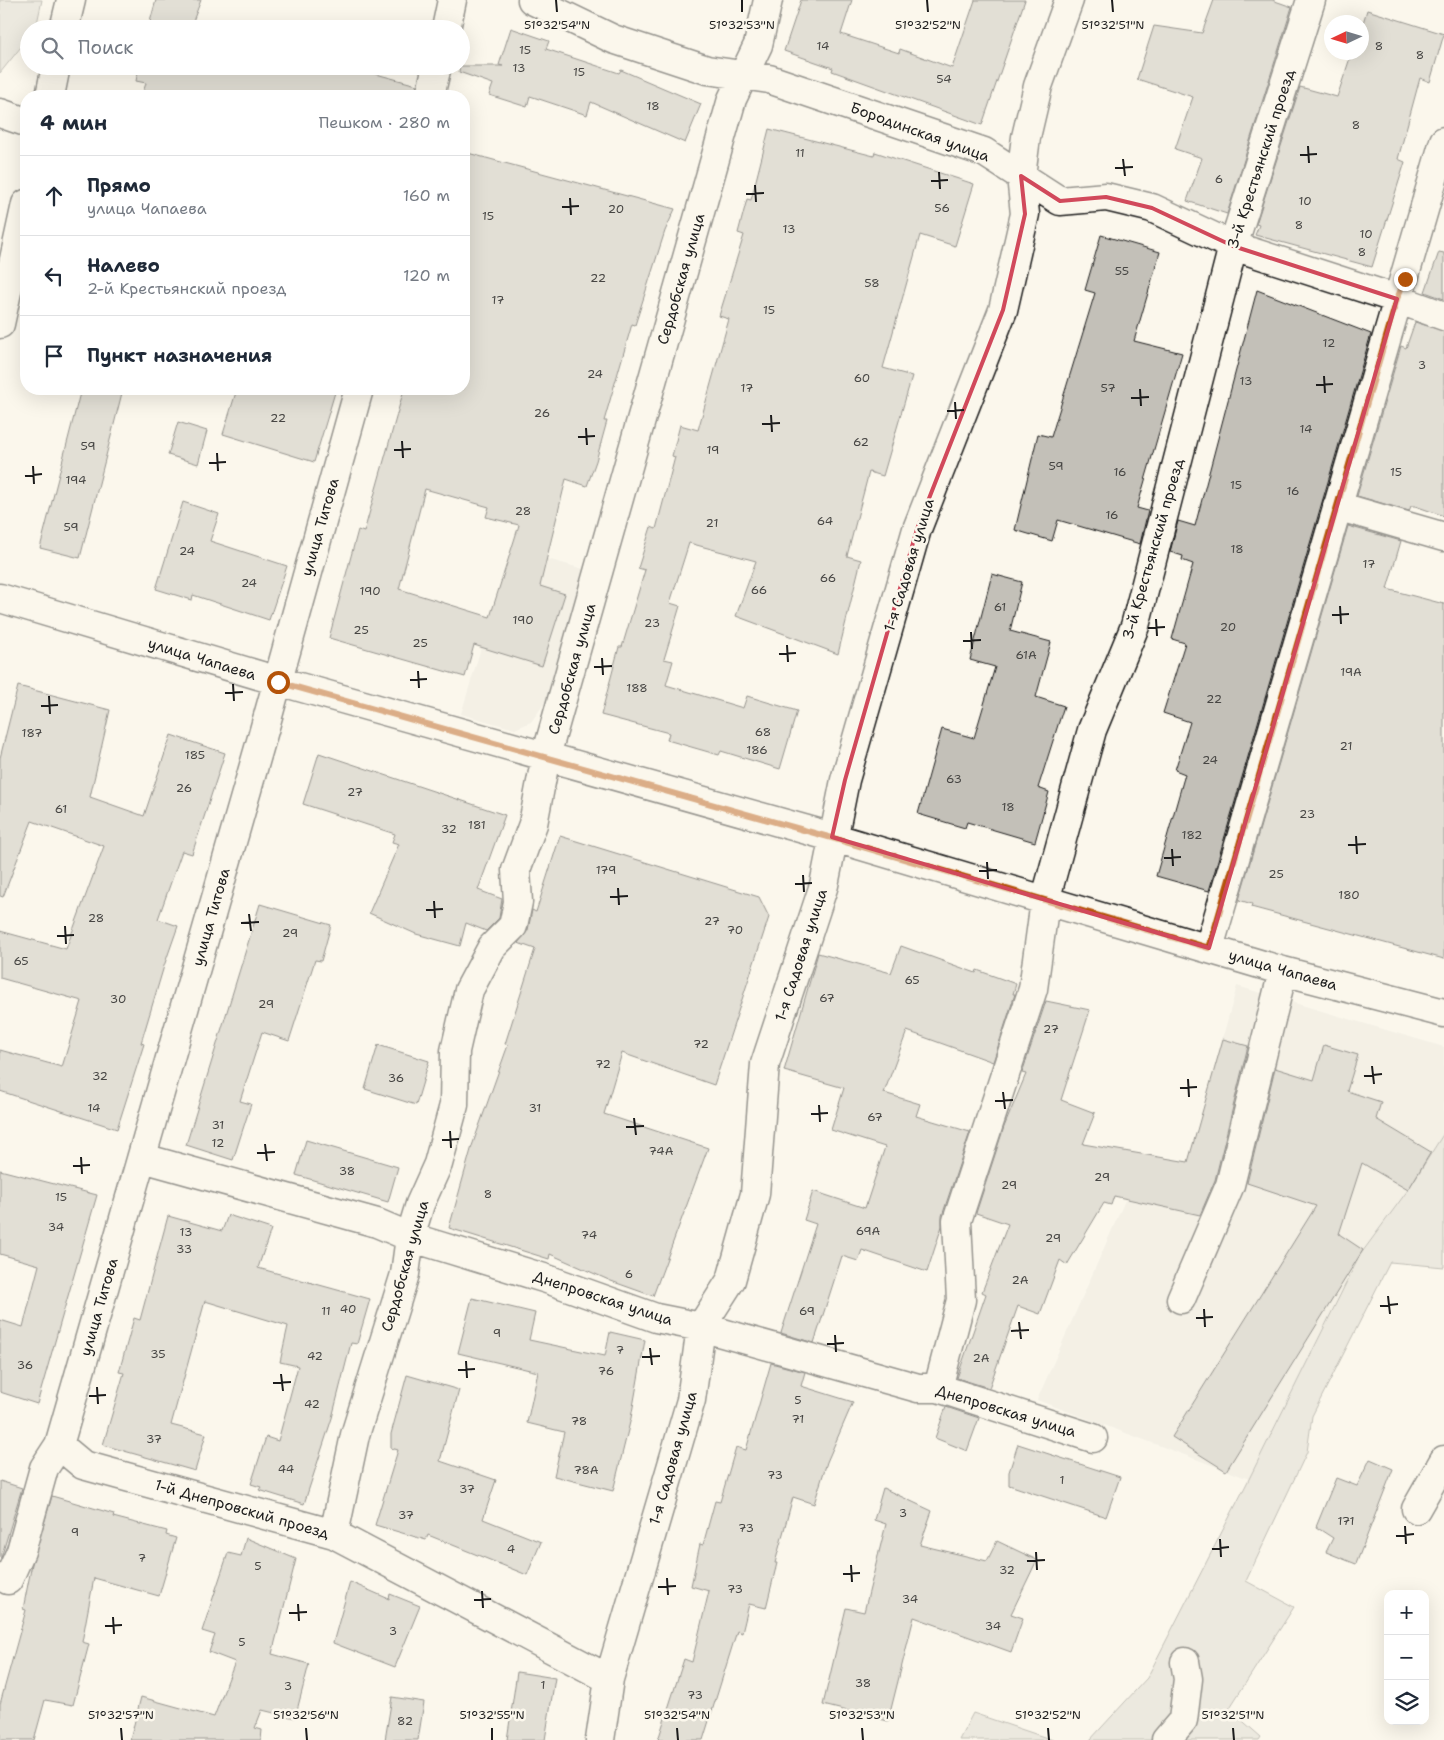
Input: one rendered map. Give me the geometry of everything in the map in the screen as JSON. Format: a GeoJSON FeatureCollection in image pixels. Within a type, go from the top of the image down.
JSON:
{"type":"FeatureCollection","features":[{"type":"Feature","properties":{"kind":"street"},"geometry":{"type":"LineString","coordinates":[[66,20],[71,0]]}},
{"type":"Feature","properties":{"kind":"street"},"geometry":{"type":"LineString","coordinates":[[448,20],[452,0]]}},
{"type":"Feature","properties":{"kind":"street","name":"Бородинская улица"},"geometry":{"type":"LineString","coordinates":[[532,0],[613,39],[707,70],[769,79],[984,152],[1060,201],[1106,198],[1152,208],[1233,246],[1444,316]]}},
{"type":"Feature","properties":{"kind":"street","name":"Сердобская улица"},"geometry":{"type":"LineString","coordinates":[[334,1534],[355,1435],[405,1274],[410,1237],[420,1204],[438,1164],[454,1105],[455,1051],[469,990],[492,947],[513,926],[518,902],[516,870],[533,824],[546,756],[562,706],[732,99],[758,45],[768,0]]}},
{"type":"Feature","properties":{"kind":"street","name":"1-я Садовая улица"},"geometry":{"type":"LineString","coordinates":[[600,1740],[609,1679],[691,1400],[701,1327],[731,1280],[755,1194],[765,1064],[824,886],[844,780],[917,529],[1002,310],[1024,214],[1021,176],[1026,137],[1038,86],[1069,0]]}},
{"type":"Feature","properties":{"kind":"street","name":"3-й Крестьянский проезд"},"geometry":{"type":"LineString","coordinates":[[938,1388],[961,1300],[958,1221],[1033,989],[1044,901],[1092,730],[1135,626],[1233,246],[1311,0]]}},
{"type":"Feature","properties":{"kind":"street"},"geometry":{"type":"LineString","coordinates":[[51,90],[54,75]]}},
{"type":"Feature","properties":{"kind":"street"},"geometry":{"type":"LineString","coordinates":[[431,90],[435,75]]}},
{"type":"Feature","properties":{"kind":"street"},"geometry":{"type":"LineString","coordinates":[[0,113],[20,120]]}},
{"type":"Feature","properties":{"kind":"street"},"geometry":{"type":"LineString","coordinates":[[1209,948],[1444,141]]}},
{"type":"Feature","properties":{"kind":"street"},"geometry":{"type":"LineString","coordinates":[[0,324],[20,232]]}},
{"type":"Feature","properties":{"kind":"street","name":"улица Титова"},"geometry":{"type":"LineString","coordinates":[[8,1580],[21,1551],[44,1468],[60,1445],[278,682],[357,395]]}},
{"type":"Feature","properties":{"kind":"street"},"geometry":{"type":"LineString","coordinates":[[1337,506],[1444,537]]}},
{"type":"Feature","properties":{"kind":"street","name":"улица Чапаева"},"geometry":{"type":"LineString","coordinates":[[0,598],[278,682],[832,838],[1283,971],[1443,1010]]}},
{"type":"Feature","properties":{"kind":"street"},"geometry":{"type":"LineString","coordinates":[[1180,1299],[1230,1185],[1283,971]]}},
{"type":"Feature","properties":{"kind":"street","name":"Днепровская улица"},"geometry":{"type":"LineString","coordinates":[[143,1158],[377,1223],[410,1237],[547,1279],[656,1318],[701,1327],[918,1388],[938,1388],[1093,1438]]}},
{"type":"Feature","properties":{"kind":"street","name":"1-й Днепровский проезд"},"geometry":{"type":"LineString","coordinates":[[60,1445],[83,1465],[334,1534],[609,1679]]}},
{"type":"Feature","properties":{"kind":"street"},"geometry":{"type":"LineString","coordinates":[[1416,1509],[1444,1460]]}},
{"type":"Feature","properties":{"kind":"street"},"geometry":{"type":"LineString","coordinates":[[1166,1740],[1183,1720],[1188,1678],[1184,1662]]}},
{"type":"Feature","properties":{"kind":"highlighted area"},"geometry":{"type":"Polygon","coordinates":[[[1021,176],[1060,201],[1106,197],[1152,208],[1233,246],[1397,299],[1209,948],[832,837],[845,780],[917,529],[1003,310],[1025,214],[1021,176]]]}},
{"type":"Feature","properties":{"kind":"shaded area"},"geometry":{"type":"Polygon","coordinates":[[[0,0],[42,0],[38,20],[20,20],[20,48],[0,73],[0,0]]]}},
{"type":"Feature","properties":{"kind":"shaded area"},"geometry":{"type":"Polygon","coordinates":[[[511,549],[587,570],[546,701],[531,722],[515,729],[461,714],[511,549]]]}},
{"type":"Feature","properties":{"kind":"shaded area"},"geometry":{"type":"Polygon","coordinates":[[[1237,986],[1444,1047],[1444,1133],[1408,1190],[1360,1254],[1249,1479],[1037,1400],[1145,1155],[1188,1162],[1237,986]]]}},
{"type":"Feature","properties":{"kind":"shaded area"},"geometry":{"type":"Polygon","coordinates":[[[1444,1133],[1444,1267],[1390,1262],[1312,1416],[1307,1452],[1246,1581],[1294,1607],[1229,1709],[1261,1737],[1259,1740],[1090,1740],[1147,1678],[1249,1479],[1360,1255],[1408,1190],[1444,1133]]]}},
{"type":"Feature","properties":{"kind":"shaded area"},"geometry":{"type":"Polygon","coordinates":[[[973,1713],[1053,1740],[959,1740],[973,1713]]]}},
{"type":"Feature","properties":{"kind":"building"},"geometry":{"type":"Polygon","coordinates":[[[156,0],[201,0],[193,20],[150,20],[156,0]]]}},
{"type":"Feature","properties":{"kind":"building"},"geometry":{"type":"Polygon","coordinates":[[[801,0],[852,0],[841,34],[899,53],[900,49],[952,68],[975,0],[1025,0],[982,125],[832,71],[833,68],[784,51],[801,0]]]}},
{"type":"Feature","properties":{"kind":"building"},"geometry":{"type":"Polygon","coordinates":[[[1214,0],[1272,0],[1292,7],[1227,214],[1187,201],[1202,158],[1175,149],[1193,97],[1137,79],[1154,26],[1202,33],[1214,0]]]}},
{"type":"Feature","properties":{"kind":"building"},"geometry":{"type":"Polygon","coordinates":[[[1367,10],[1444,34],[1430,82],[1420,78],[1398,159],[1405,162],[1372,267],[1255,235],[1259,225],[1256,224],[1300,87],[1337,97],[1349,60],[1369,60],[1369,15],[1365,15],[1367,10]]]}},
{"type":"Feature","properties":{"kind":"building"},"geometry":{"type":"Polygon","coordinates":[[[511,28],[549,41],[546,49],[619,73],[621,70],[701,104],[685,143],[591,102],[587,115],[530,96],[527,107],[489,95],[493,84],[468,75],[470,75],[470,66],[503,66],[499,65],[511,28]]]}},
{"type":"Feature","properties":{"kind":"building"},"geometry":{"type":"Polygon","coordinates":[[[137,75],[380,75],[417,85],[416,90],[144,90],[146,83],[136,81],[137,75]]]}},
{"type":"Feature","properties":{"kind":"building"},"geometry":{"type":"Polygon","coordinates":[[[769,129],[874,156],[875,152],[974,184],[955,246],[920,235],[883,368],[912,376],[883,476],[869,472],[847,556],[861,560],[838,654],[736,616],[756,561],[689,543],[670,603],[680,606],[664,659],[673,661],[666,685],[743,708],[747,696],[797,711],[780,769],[721,751],[719,755],[667,740],[669,733],[601,715],[619,647],[622,647],[645,570],[638,568],[651,527],[656,529],[675,457],[672,456],[680,425],[698,430],[729,319],[719,316],[744,235],[738,233],[747,199],[751,200],[769,129]]]}},
{"type":"Feature","properties":{"kind":"building"},"geometry":{"type":"Polygon","coordinates":[[[470,154],[675,209],[665,231],[635,325],[632,324],[604,421],[607,421],[596,461],[587,486],[566,479],[540,586],[565,594],[542,666],[474,645],[465,677],[329,638],[358,530],[364,532],[402,395],[470,395],[470,154]],[[425,489],[399,589],[490,617],[519,525],[486,517],[489,507],[425,489]]]}},
{"type":"Feature","properties":{"kind":"building"},"geometry":{"type":"Polygon","coordinates":[[[1101,235],[1160,252],[1134,341],[1182,353],[1137,508],[1148,511],[1140,544],[1058,520],[1052,541],[1015,530],[1038,434],[1051,437],[1095,293],[1085,290],[1101,235]]]}},
{"type":"Feature","properties":{"kind":"building"},"geometry":{"type":"Polygon","coordinates":[[[1439,252],[1444,253],[1444,299],[1425,292],[1439,252]]]}},
{"type":"Feature","properties":{"kind":"building"},"geometry":{"type":"Polygon","coordinates":[[[1257,290],[1371,334],[1209,891],[1156,876],[1185,774],[1175,770],[1190,722],[1163,713],[1185,643],[1172,639],[1193,564],[1182,560],[1183,556],[1170,552],[1178,521],[1195,526],[1257,290]]]}},
{"type":"Feature","properties":{"kind":"building"},"geometry":{"type":"Polygon","coordinates":[[[1415,322],[1444,331],[1444,516],[1415,506],[1411,506],[1409,511],[1357,496],[1401,346],[1406,348],[1415,322]]]}},
{"type":"Feature","properties":{"kind":"building"},"geometry":{"type":"Polygon","coordinates":[[[79,395],[121,395],[80,558],[40,548],[79,395]]]}},
{"type":"Feature","properties":{"kind":"building"},"geometry":{"type":"Polygon","coordinates":[[[235,395],[334,395],[314,462],[223,434],[235,395]]]}},
{"type":"Feature","properties":{"kind":"building"},"geometry":{"type":"Polygon","coordinates":[[[178,422],[207,431],[198,464],[168,455],[178,422]]]}},
{"type":"Feature","properties":{"kind":"building"},"geometry":{"type":"Polygon","coordinates":[[[183,502],[219,514],[210,541],[287,566],[269,620],[193,595],[192,600],[156,589],[183,502]]]}},
{"type":"Feature","properties":{"kind":"building"},"geometry":{"type":"Polygon","coordinates":[[[1348,526],[1401,541],[1387,589],[1444,604],[1444,959],[1251,907],[1252,904],[1239,900],[1348,526]]]}},
{"type":"Feature","properties":{"kind":"building"},"geometry":{"type":"Polygon","coordinates":[[[992,574],[1022,582],[1010,631],[1051,642],[1036,697],[1064,706],[1038,788],[1049,792],[1035,842],[967,822],[965,828],[918,814],[942,729],[974,738],[995,667],[970,660],[992,574]]]}},
{"type":"Feature","properties":{"kind":"building"},"geometry":{"type":"Polygon","coordinates":[[[18,686],[110,710],[90,797],[144,816],[171,735],[225,753],[192,854],[182,851],[158,919],[178,926],[164,966],[141,1043],[144,1044],[117,1129],[0,1091],[0,1050],[62,1067],[82,1001],[0,978],[0,931],[66,949],[104,846],[32,821],[3,897],[0,896],[0,758],[18,686]]]}},
{"type":"Feature","properties":{"kind":"building"},"geometry":{"type":"Polygon","coordinates":[[[319,753],[505,815],[478,890],[502,899],[499,918],[486,931],[466,923],[460,946],[416,934],[369,913],[399,844],[392,842],[395,834],[303,804],[319,753]]]}},
{"type":"Feature","properties":{"kind":"building"},"geometry":{"type":"Polygon","coordinates":[[[560,836],[759,897],[769,917],[714,1085],[622,1053],[604,1114],[708,1148],[653,1296],[611,1281],[550,1254],[549,1259],[449,1228],[472,1146],[508,1045],[505,1044],[535,949],[518,943],[528,930],[532,910],[536,912],[560,836]]]}},
{"type":"Feature","properties":{"kind":"building"},"geometry":{"type":"Polygon","coordinates":[[[260,904],[331,925],[321,961],[315,960],[289,1041],[262,1032],[240,1101],[251,1104],[233,1160],[186,1145],[260,904]]]}},
{"type":"Feature","properties":{"kind":"building"},"geometry":{"type":"Polygon","coordinates":[[[901,946],[976,973],[977,970],[1016,984],[1013,994],[1015,994],[993,1062],[907,1031],[884,1093],[920,1104],[916,1116],[970,1132],[942,1216],[942,1226],[927,1272],[862,1250],[858,1261],[842,1256],[814,1343],[781,1333],[816,1224],[804,1220],[813,1191],[865,1208],[885,1147],[831,1130],[844,1088],[784,1071],[818,953],[891,973],[901,946]]]}},
{"type":"Feature","properties":{"kind":"building"},"geometry":{"type":"Polygon","coordinates":[[[1046,1001],[1090,1010],[1061,1100],[1095,1113],[1083,1144],[1188,1162],[1223,1039],[1248,1046],[1215,1180],[1200,1215],[1114,1196],[1111,1205],[1104,1203],[1067,1265],[1060,1260],[1040,1314],[1018,1306],[989,1388],[957,1378],[986,1294],[982,1292],[1008,1224],[976,1213],[1004,1127],[1026,1074],[1022,1073],[1046,1001]]]}},
{"type":"Feature","properties":{"kind":"building"},"geometry":{"type":"Polygon","coordinates":[[[378,1045],[429,1061],[416,1105],[365,1089],[378,1045]]]}},
{"type":"Feature","properties":{"kind":"building"},"geometry":{"type":"Polygon","coordinates":[[[1324,1045],[1358,1055],[1347,1091],[1381,1102],[1376,1119],[1431,1152],[1408,1190],[1362,1163],[1339,1234],[1363,1250],[1226,1471],[1172,1437],[1316,1206],[1247,1183],[1275,1068],[1314,1080],[1324,1045]]]}},
{"type":"Feature","properties":{"kind":"building"},"geometry":{"type":"Polygon","coordinates":[[[306,1140],[398,1167],[388,1202],[296,1175],[306,1140]]]}},
{"type":"Feature","properties":{"kind":"building"},"geometry":{"type":"Polygon","coordinates":[[[0,1170],[97,1195],[37,1404],[0,1392],[0,1320],[23,1327],[39,1265],[0,1254],[0,1170]]]}},
{"type":"Feature","properties":{"kind":"building"},"geometry":{"type":"Polygon","coordinates":[[[228,1215],[271,1229],[258,1268],[370,1299],[357,1344],[351,1343],[332,1418],[304,1504],[259,1490],[261,1487],[251,1484],[266,1437],[278,1441],[298,1366],[280,1362],[288,1326],[205,1301],[171,1425],[206,1434],[195,1471],[103,1445],[124,1373],[119,1372],[134,1318],[140,1320],[168,1216],[222,1231],[228,1215]]]}},
{"type":"Feature","properties":{"kind":"building"},"geometry":{"type":"Polygon","coordinates":[[[472,1298],[535,1313],[529,1340],[605,1356],[610,1332],[645,1340],[631,1418],[613,1491],[554,1476],[564,1432],[527,1423],[538,1372],[458,1353],[472,1298]]]}},
{"type":"Feature","properties":{"kind":"building"},"geometry":{"type":"Polygon","coordinates":[[[771,1363],[805,1372],[801,1386],[853,1402],[827,1462],[814,1504],[793,1497],[775,1563],[777,1563],[766,1608],[749,1604],[742,1633],[737,1631],[703,1740],[658,1740],[684,1659],[692,1662],[709,1591],[691,1586],[700,1544],[703,1545],[715,1501],[720,1502],[736,1447],[746,1450],[771,1363]]]}},
{"type":"Feature","properties":{"kind":"building"},"geometry":{"type":"Polygon","coordinates":[[[407,1375],[459,1390],[440,1461],[496,1480],[483,1519],[541,1542],[527,1575],[428,1535],[426,1540],[375,1525],[398,1450],[391,1448],[391,1434],[407,1375]]]}},
{"type":"Feature","properties":{"kind":"building"},"geometry":{"type":"Polygon","coordinates":[[[946,1407],[979,1418],[967,1451],[935,1438],[946,1407]]]}},
{"type":"Feature","properties":{"kind":"building"},"geometry":{"type":"Polygon","coordinates":[[[1018,1444],[1120,1477],[1106,1517],[1009,1485],[1009,1472],[1018,1444]]]}},
{"type":"Feature","properties":{"kind":"building"},"geometry":{"type":"Polygon","coordinates":[[[1370,1459],[1393,1469],[1356,1564],[1326,1552],[1333,1538],[1316,1527],[1336,1478],[1357,1486],[1370,1459]]]}},
{"type":"Feature","properties":{"kind":"building"},"geometry":{"type":"Polygon","coordinates":[[[0,1481],[22,1488],[1,1558],[0,1558],[0,1481]]]}},
{"type":"Feature","properties":{"kind":"building"},"geometry":{"type":"Polygon","coordinates":[[[883,1488],[932,1511],[920,1545],[987,1561],[997,1541],[1037,1560],[1011,1614],[1023,1618],[1011,1652],[914,1617],[888,1721],[823,1705],[846,1608],[864,1612],[886,1524],[874,1520],[883,1488]]]}},
{"type":"Feature","properties":{"kind":"building"},"geometry":{"type":"Polygon","coordinates":[[[52,1496],[114,1514],[113,1517],[167,1531],[166,1535],[176,1538],[159,1596],[94,1578],[82,1642],[89,1644],[73,1705],[45,1700],[34,1740],[0,1740],[0,1704],[26,1610],[23,1609],[32,1564],[52,1496]]]}},
{"type":"Feature","properties":{"kind":"building"},"geometry":{"type":"Polygon","coordinates":[[[246,1538],[296,1559],[272,1654],[309,1664],[295,1718],[262,1710],[255,1728],[262,1730],[261,1740],[130,1740],[141,1697],[214,1717],[235,1662],[209,1652],[215,1635],[202,1631],[228,1553],[241,1556],[246,1538]]]}},
{"type":"Feature","properties":{"kind":"building"},"geometry":{"type":"Polygon","coordinates":[[[350,1582],[389,1599],[390,1594],[420,1606],[395,1667],[333,1643],[350,1582]]]}},
{"type":"Feature","properties":{"kind":"building"},"geometry":{"type":"Polygon","coordinates":[[[517,1672],[555,1678],[545,1740],[507,1740],[517,1672]]]}},
{"type":"Feature","properties":{"kind":"building"},"geometry":{"type":"Polygon","coordinates":[[[392,1697],[424,1702],[418,1740],[385,1740],[392,1697]]]}},
{"type":"Feature","properties":{"kind":"route"},"geometry":{"type":"LineString","coordinates":[[278,682],[546,756],[1209,948],[1397,299],[1405,279]]}}]}
